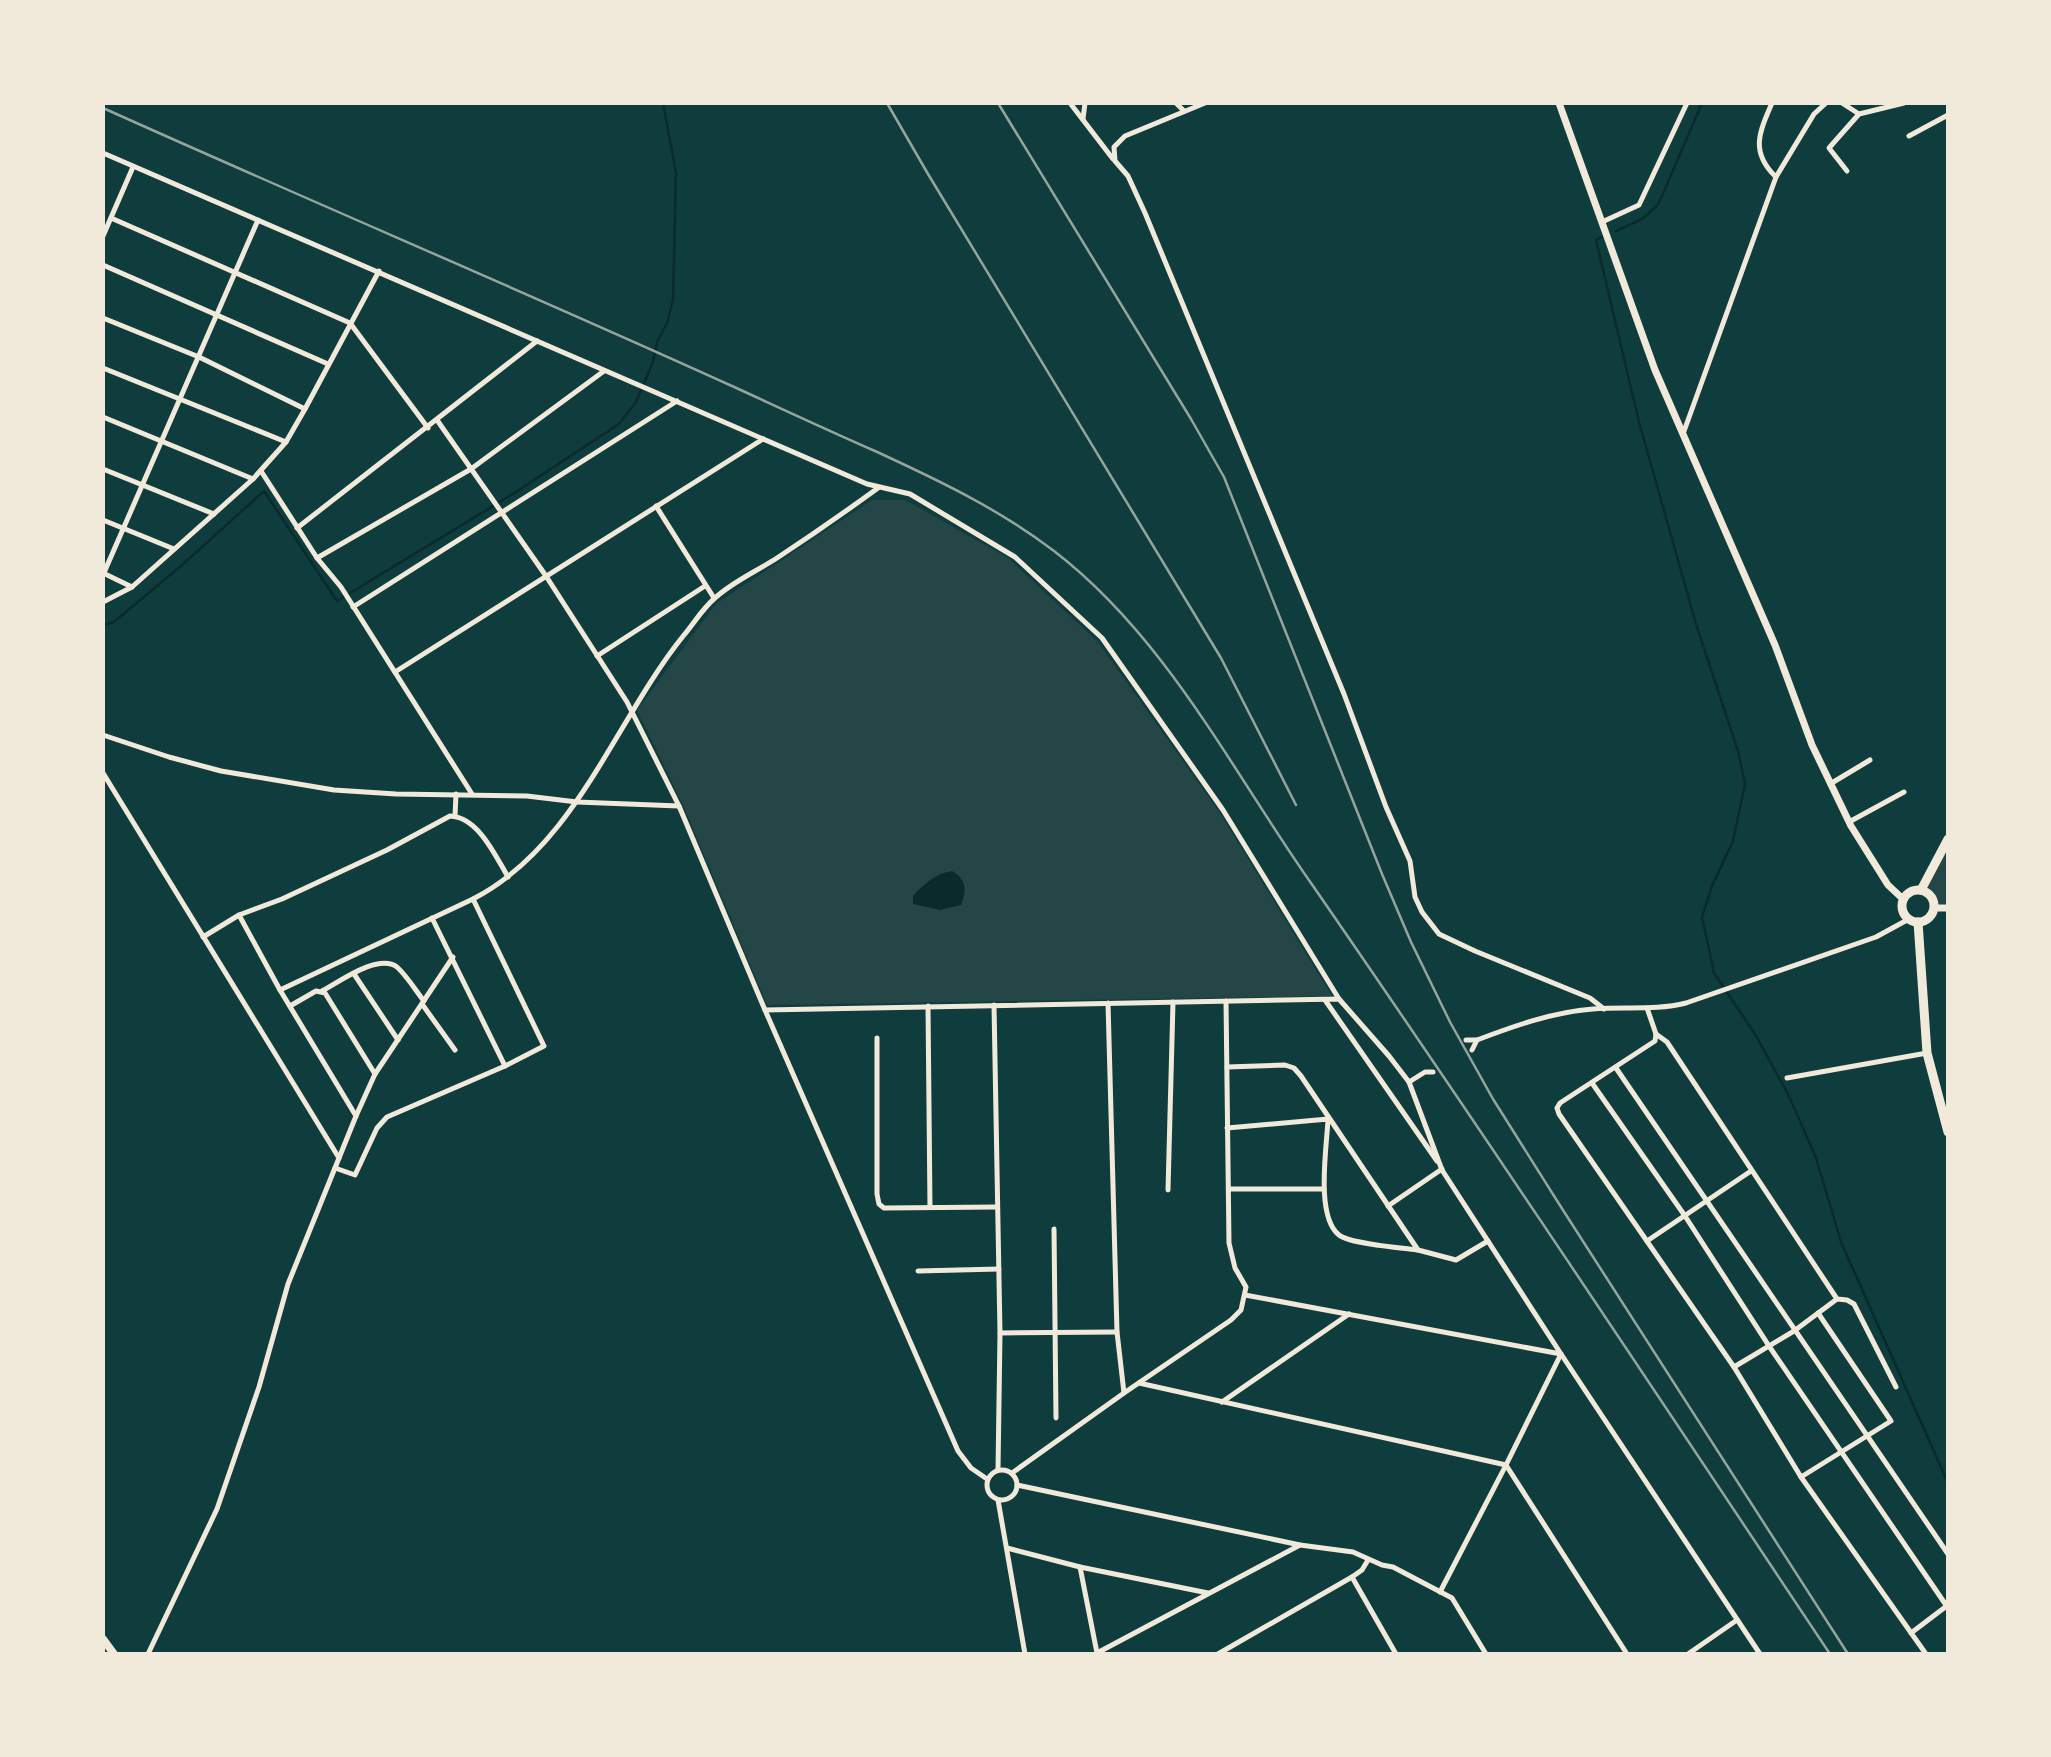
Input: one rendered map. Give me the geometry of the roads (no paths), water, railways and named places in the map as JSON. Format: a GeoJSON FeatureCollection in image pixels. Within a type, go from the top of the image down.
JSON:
{"type":"FeatureCollection","features":[{"type":"Feature","properties":{"kind":"main road"},"geometry":{"type":"LineString","coordinates":[[1921,890],[1948,839]]}},
{"type":"Feature","properties":{"kind":"main road"},"geometry":{"type":"LineString","coordinates":[[1914,921],[1928,918],[1934,908],[1930,895],[1921,890],[1911,891],[1903,899],[1902,908],[1914,921],[1927,1053],[1948,1132]]}},
{"type":"Feature","properties":{"kind":"main road"},"geometry":{"type":"LineString","coordinates":[[103,1639],[114,1654]]}},
{"type":"Feature","properties":{"kind":"street"},"geometry":{"type":"LineString","coordinates":[[1070,103],[1128,176],[1145,213],[1410,861],[1415,897],[1422,912],[1439,934],[1590,998],[1604,1009]]}},
{"type":"Feature","properties":{"kind":"street"},"geometry":{"type":"LineString","coordinates":[[1083,119],[1086,103]]}},
{"type":"Feature","properties":{"kind":"street"},"geometry":{"type":"LineString","coordinates":[[1175,103],[1185,111]]}},
{"type":"Feature","properties":{"kind":"street"},"geometry":{"type":"LineString","coordinates":[[1115,161],[1114,147],[1125,136],[1205,103]]}},
{"type":"Feature","properties":{"kind":"street"},"geometry":{"type":"LineString","coordinates":[[1559,103],[1655,370],[1775,645],[1812,745],[1849,822],[1888,885],[1903,899]]}},
{"type":"Feature","properties":{"kind":"street"},"geometry":{"type":"LineString","coordinates":[[1602,222],[1639,205],[1687,103]]}},
{"type":"Feature","properties":{"kind":"street"},"geometry":{"type":"LineString","coordinates":[[1772,103],[1758,139],[1765,167],[1776,177]]}},
{"type":"Feature","properties":{"kind":"street"},"geometry":{"type":"LineString","coordinates":[[1683,434],[1776,177],[1814,114],[1826,103]]}},
{"type":"Feature","properties":{"kind":"street"},"geometry":{"type":"LineString","coordinates":[[1842,103],[1859,114]]}},
{"type":"Feature","properties":{"kind":"street"},"geometry":{"type":"LineString","coordinates":[[1847,171],[1829,148],[1859,114],[1903,103]]}},
{"type":"Feature","properties":{"kind":"street"},"geometry":{"type":"LineString","coordinates":[[1909,136],[1948,115]]}},
{"type":"Feature","properties":{"kind":"street"},"geometry":{"type":"LineString","coordinates":[[103,153],[379,271],[604,372],[878,488],[910,494],[1015,557],[1102,638],[1223,810],[1339,999],[1390,1056],[1409,1082],[1443,1170]]}},
{"type":"Feature","properties":{"kind":"street"},"geometry":{"type":"LineString","coordinates":[[103,236],[133,167]]}},
{"type":"Feature","properties":{"kind":"street"},"geometry":{"type":"LineString","coordinates":[[111,218],[350,323],[428,428]]}},
{"type":"Feature","properties":{"kind":"street"},"geometry":{"type":"LineString","coordinates":[[132,587],[103,573],[144,485],[258,219]]}},
{"type":"Feature","properties":{"kind":"street"},"geometry":{"type":"LineString","coordinates":[[103,265],[328,364]]}},
{"type":"Feature","properties":{"kind":"street"},"geometry":{"type":"LineString","coordinates":[[103,602],[132,587],[262,474],[306,409],[379,271]]}},
{"type":"Feature","properties":{"kind":"street"},"geometry":{"type":"LineString","coordinates":[[103,318],[199,357],[306,409]]}},
{"type":"Feature","properties":{"kind":"street"},"geometry":{"type":"LineString","coordinates":[[297,528],[537,341]]}},
{"type":"Feature","properties":{"kind":"street"},"geometry":{"type":"LineString","coordinates":[[103,368],[286,442]]}},
{"type":"Feature","properties":{"kind":"street"},"geometry":{"type":"LineString","coordinates":[[317,558],[471,468],[604,372]]}},
{"type":"Feature","properties":{"kind":"street"},"geometry":{"type":"LineString","coordinates":[[352,605],[677,401]]}},
{"type":"Feature","properties":{"kind":"street"},"geometry":{"type":"LineString","coordinates":[[103,417],[254,479]]}},
{"type":"Feature","properties":{"kind":"street"},"geometry":{"type":"LineString","coordinates":[[437,420],[546,576],[632,711],[679,806],[958,1451],[971,1468],[987,1479]]}},
{"type":"Feature","properties":{"kind":"street"},"geometry":{"type":"LineString","coordinates":[[395,672],[763,439]]}},
{"type":"Feature","properties":{"kind":"street"},"geometry":{"type":"LineString","coordinates":[[103,469],[214,514]]}},
{"type":"Feature","properties":{"kind":"street"},"geometry":{"type":"LineString","coordinates":[[262,474],[317,558],[341,587],[471,794]]}},
{"type":"Feature","properties":{"kind":"street"},"geometry":{"type":"LineString","coordinates":[[280,990],[473,899],[508,877],[577,802],[668,655],[714,598],[818,532],[878,488]]}},
{"type":"Feature","properties":{"kind":"street"},"geometry":{"type":"LineString","coordinates":[[656,506],[714,598]]}},
{"type":"Feature","properties":{"kind":"street"},"geometry":{"type":"LineString","coordinates":[[103,520],[174,549]]}},
{"type":"Feature","properties":{"kind":"street"},"geometry":{"type":"LineString","coordinates":[[597,656],[705,586]]}},
{"type":"Feature","properties":{"kind":"street"},"geometry":{"type":"LineString","coordinates":[[103,735],[169,757],[274,782],[334,790],[527,796],[577,802],[679,806]]}},
{"type":"Feature","properties":{"kind":"street"},"geometry":{"type":"LineString","coordinates":[[1830,784],[1870,760]]}},
{"type":"Feature","properties":{"kind":"street"},"geometry":{"type":"LineString","coordinates":[[103,774],[339,1158]]}},
{"type":"Feature","properties":{"kind":"street"},"geometry":{"type":"LineString","coordinates":[[1849,822],[1904,792]]}},
{"type":"Feature","properties":{"kind":"street"},"geometry":{"type":"LineString","coordinates":[[455,816],[456,794]]}},
{"type":"Feature","properties":{"kind":"street"},"geometry":{"type":"LineString","coordinates":[[203,937],[239,915],[282,899],[387,850],[443,818],[460,816],[469,822],[487,841],[508,877]]}},
{"type":"Feature","properties":{"kind":"street"},"geometry":{"type":"LineString","coordinates":[[335,1168],[355,1175],[377,1128],[387,1117],[505,1066],[544,1046],[473,899]]}},
{"type":"Feature","properties":{"kind":"street"},"geometry":{"type":"LineString","coordinates":[[1934,908],[1948,908]]}},
{"type":"Feature","properties":{"kind":"street"},"geometry":{"type":"LineString","coordinates":[[239,915],[280,990],[356,1116]]}},
{"type":"Feature","properties":{"kind":"street"},"geometry":{"type":"LineString","coordinates":[[432,918],[505,1066]]}},
{"type":"Feature","properties":{"kind":"street"},"geometry":{"type":"LineString","coordinates":[[1466,1040],[1477,1040],[1545,1017],[1576,1011],[1673,1006],[1735,987],[1914,921]]}},
{"type":"Feature","properties":{"kind":"street"},"geometry":{"type":"LineString","coordinates":[[148,1654],[217,1509],[259,1387],[288,1284],[356,1116],[375,1074],[453,957]]}},
{"type":"Feature","properties":{"kind":"street"},"geometry":{"type":"LineString","coordinates":[[290,1006],[374,964],[391,965],[396,967],[424,1003],[454,1050]]}},
{"type":"Feature","properties":{"kind":"street"},"geometry":{"type":"LineString","coordinates":[[354,974],[398,1040]]}},
{"type":"Feature","properties":{"kind":"street"},"geometry":{"type":"LineString","coordinates":[[322,991],[375,1074]]}},
{"type":"Feature","properties":{"kind":"street"},"geometry":{"type":"LineString","coordinates":[[765,1010],[1339,999]]}},
{"type":"Feature","properties":{"kind":"street"},"geometry":{"type":"LineString","coordinates":[[1325,1000],[1443,1170],[1561,1354],[1760,1654]]}},
{"type":"Feature","properties":{"kind":"street"},"geometry":{"type":"LineString","coordinates":[[1012,1474],[1231,1320],[1241,1310],[1245,1287],[1235,1268],[1229,1243],[1226,1001]]}},
{"type":"Feature","properties":{"kind":"street"},"geometry":{"type":"LineString","coordinates":[[1168,1190],[1174,1002]]}},
{"type":"Feature","properties":{"kind":"street"},"geometry":{"type":"LineString","coordinates":[[1108,1003],[1117,1332],[1124,1393]]}},
{"type":"Feature","properties":{"kind":"street"},"geometry":{"type":"LineString","coordinates":[[994,1005],[1000,1333],[998,1470]]}},
{"type":"Feature","properties":{"kind":"street"},"geometry":{"type":"LineString","coordinates":[[928,1006],[930,1207]]}},
{"type":"Feature","properties":{"kind":"street"},"geometry":{"type":"LineString","coordinates":[[1647,1008],[1656,1034],[1655,1041],[1560,1103],[1557,1108],[1559,1114],[1734,1367],[1801,1477],[1926,1654]]}},
{"type":"Feature","properties":{"kind":"street"},"geometry":{"type":"LineString","coordinates":[[1656,1034],[1667,1042],[1838,1299]]}},
{"type":"Feature","properties":{"kind":"street"},"geometry":{"type":"LineString","coordinates":[[877,1038],[878,1203],[884,1208],[998,1207]]}},
{"type":"Feature","properties":{"kind":"street"},"geometry":{"type":"LineString","coordinates":[[1472,1050],[1477,1040]]}},
{"type":"Feature","properties":{"kind":"street"},"geometry":{"type":"LineString","coordinates":[[1787,1078],[1927,1053]]}},
{"type":"Feature","properties":{"kind":"street"},"geometry":{"type":"LineString","coordinates":[[1425,1072],[1427,1063]]}},
{"type":"Feature","properties":{"kind":"street"},"geometry":{"type":"LineString","coordinates":[[1227,1067],[1285,1065],[1294,1068],[1418,1250]]}},
{"type":"Feature","properties":{"kind":"street"},"geometry":{"type":"LineString","coordinates":[[1616,1068],[1948,1554]]}},
{"type":"Feature","properties":{"kind":"street"},"geometry":{"type":"LineString","coordinates":[[1409,1082],[1425,1072],[1433,1072]]}},
{"type":"Feature","properties":{"kind":"street"},"geometry":{"type":"LineString","coordinates":[[1592,1083],[1685,1216],[1769,1346],[1947,1607],[1911,1633]]}},
{"type":"Feature","properties":{"kind":"street"},"geometry":{"type":"LineString","coordinates":[[1328,1119],[1324,1189],[1327,1212],[1339,1234],[1350,1239],[1418,1250],[1456,1260],[1488,1241]]}},
{"type":"Feature","properties":{"kind":"street"},"geometry":{"type":"LineString","coordinates":[[1227,1128],[1328,1119]]}},
{"type":"Feature","properties":{"kind":"street"},"geometry":{"type":"LineString","coordinates":[[1388,1206],[1443,1170]]}},
{"type":"Feature","properties":{"kind":"street"},"geometry":{"type":"LineString","coordinates":[[1647,1241],[1751,1171]]}},
{"type":"Feature","properties":{"kind":"street"},"geometry":{"type":"LineString","coordinates":[[1229,1189],[1324,1189]]}},
{"type":"Feature","properties":{"kind":"street"},"geometry":{"type":"LineString","coordinates":[[1054,1229],[1056,1418]]}},
{"type":"Feature","properties":{"kind":"street"},"geometry":{"type":"LineString","coordinates":[[918,1271],[999,1269]]}},
{"type":"Feature","properties":{"kind":"street"},"geometry":{"type":"LineString","coordinates":[[1245,1295],[1561,1354]]}},
{"type":"Feature","properties":{"kind":"street"},"geometry":{"type":"LineString","coordinates":[[1734,1367],[1794,1331],[1838,1299],[1847,1300],[1854,1304],[1896,1387]]}},
{"type":"Feature","properties":{"kind":"street"},"geometry":{"type":"LineString","coordinates":[[1801,1477],[1891,1421],[1818,1313]]}},
{"type":"Feature","properties":{"kind":"street"},"geometry":{"type":"LineString","coordinates":[[1222,1402],[1349,1314]]}},
{"type":"Feature","properties":{"kind":"street"},"geometry":{"type":"LineString","coordinates":[[1000,1333],[1117,1332]]}},
{"type":"Feature","properties":{"kind":"street"},"geometry":{"type":"LineString","coordinates":[[1440,1592],[1561,1354]]}},
{"type":"Feature","properties":{"kind":"street"},"geometry":{"type":"LineString","coordinates":[[1139,1383],[1506,1465],[1627,1654]]}},
{"type":"Feature","properties":{"kind":"street"},"geometry":{"type":"LineString","coordinates":[[999,1500],[1012,1497],[1017,1485],[1012,1474],[998,1470],[987,1479],[988,1492],[999,1500],[1025,1654]]}},
{"type":"Feature","properties":{"kind":"street"},"geometry":{"type":"LineString","coordinates":[[1017,1485],[1300,1545],[1353,1552],[1368,1560],[1393,1567],[1452,1598],[1486,1654]]}},
{"type":"Feature","properties":{"kind":"street"},"geometry":{"type":"LineString","coordinates":[[1080,1567],[1097,1653],[1300,1545]]}},
{"type":"Feature","properties":{"kind":"street"},"geometry":{"type":"LineString","coordinates":[[1007,1548],[1080,1567],[1208,1593]]}},
{"type":"Feature","properties":{"kind":"street"},"geometry":{"type":"LineString","coordinates":[[1221,1653],[1352,1577],[1362,1570],[1368,1560]]}},
{"type":"Feature","properties":{"kind":"street"},"geometry":{"type":"LineString","coordinates":[[1352,1577],[1395,1654]]}},
{"type":"Feature","properties":{"kind":"street"},"geometry":{"type":"LineString","coordinates":[[1688,1654],[1737,1620]]}},
{"type":"Feature","properties":{"kind":"waterway"},"geometry":{"type":"LineString","coordinates":[[103,625],[114,622],[264,491],[337,601],[516,492],[619,424],[636,402],[653,362],[657,342],[667,323],[673,300],[676,173],[663,103]]}},
{"type":"Feature","properties":{"kind":"waterway"},"geometry":{"type":"LineString","coordinates":[[1616,231],[1642,219],[1658,205],[1702,103]]}},
{"type":"Feature","properties":{"kind":"waterway"},"geometry":{"type":"LineString","coordinates":[[1602,237],[1596,240],[1639,422],[1696,624],[1738,751],[1745,784],[1733,841],[1712,886],[1702,917],[1714,973],[1755,1034],[1789,1096],[1816,1158],[1841,1242],[1948,1483]]}},
{"type":"Feature","properties":{"kind":"railway"},"geometry":{"type":"LineString","coordinates":[[887,103],[1221,658],[1296,805]]}},
{"type":"Feature","properties":{"kind":"railway"},"geometry":{"type":"LineString","coordinates":[[998,103],[1224,477],[1382,874],[1450,1022],[1493,1099],[1561,1207],[1848,1654]]}},
{"type":"Feature","properties":{"kind":"railway"},"geometry":{"type":"LineString","coordinates":[[103,108],[654,351],[922,473],[1012,522],[1054,551],[1094,585],[1130,623],[1194,706],[1830,1654]]}}]}
